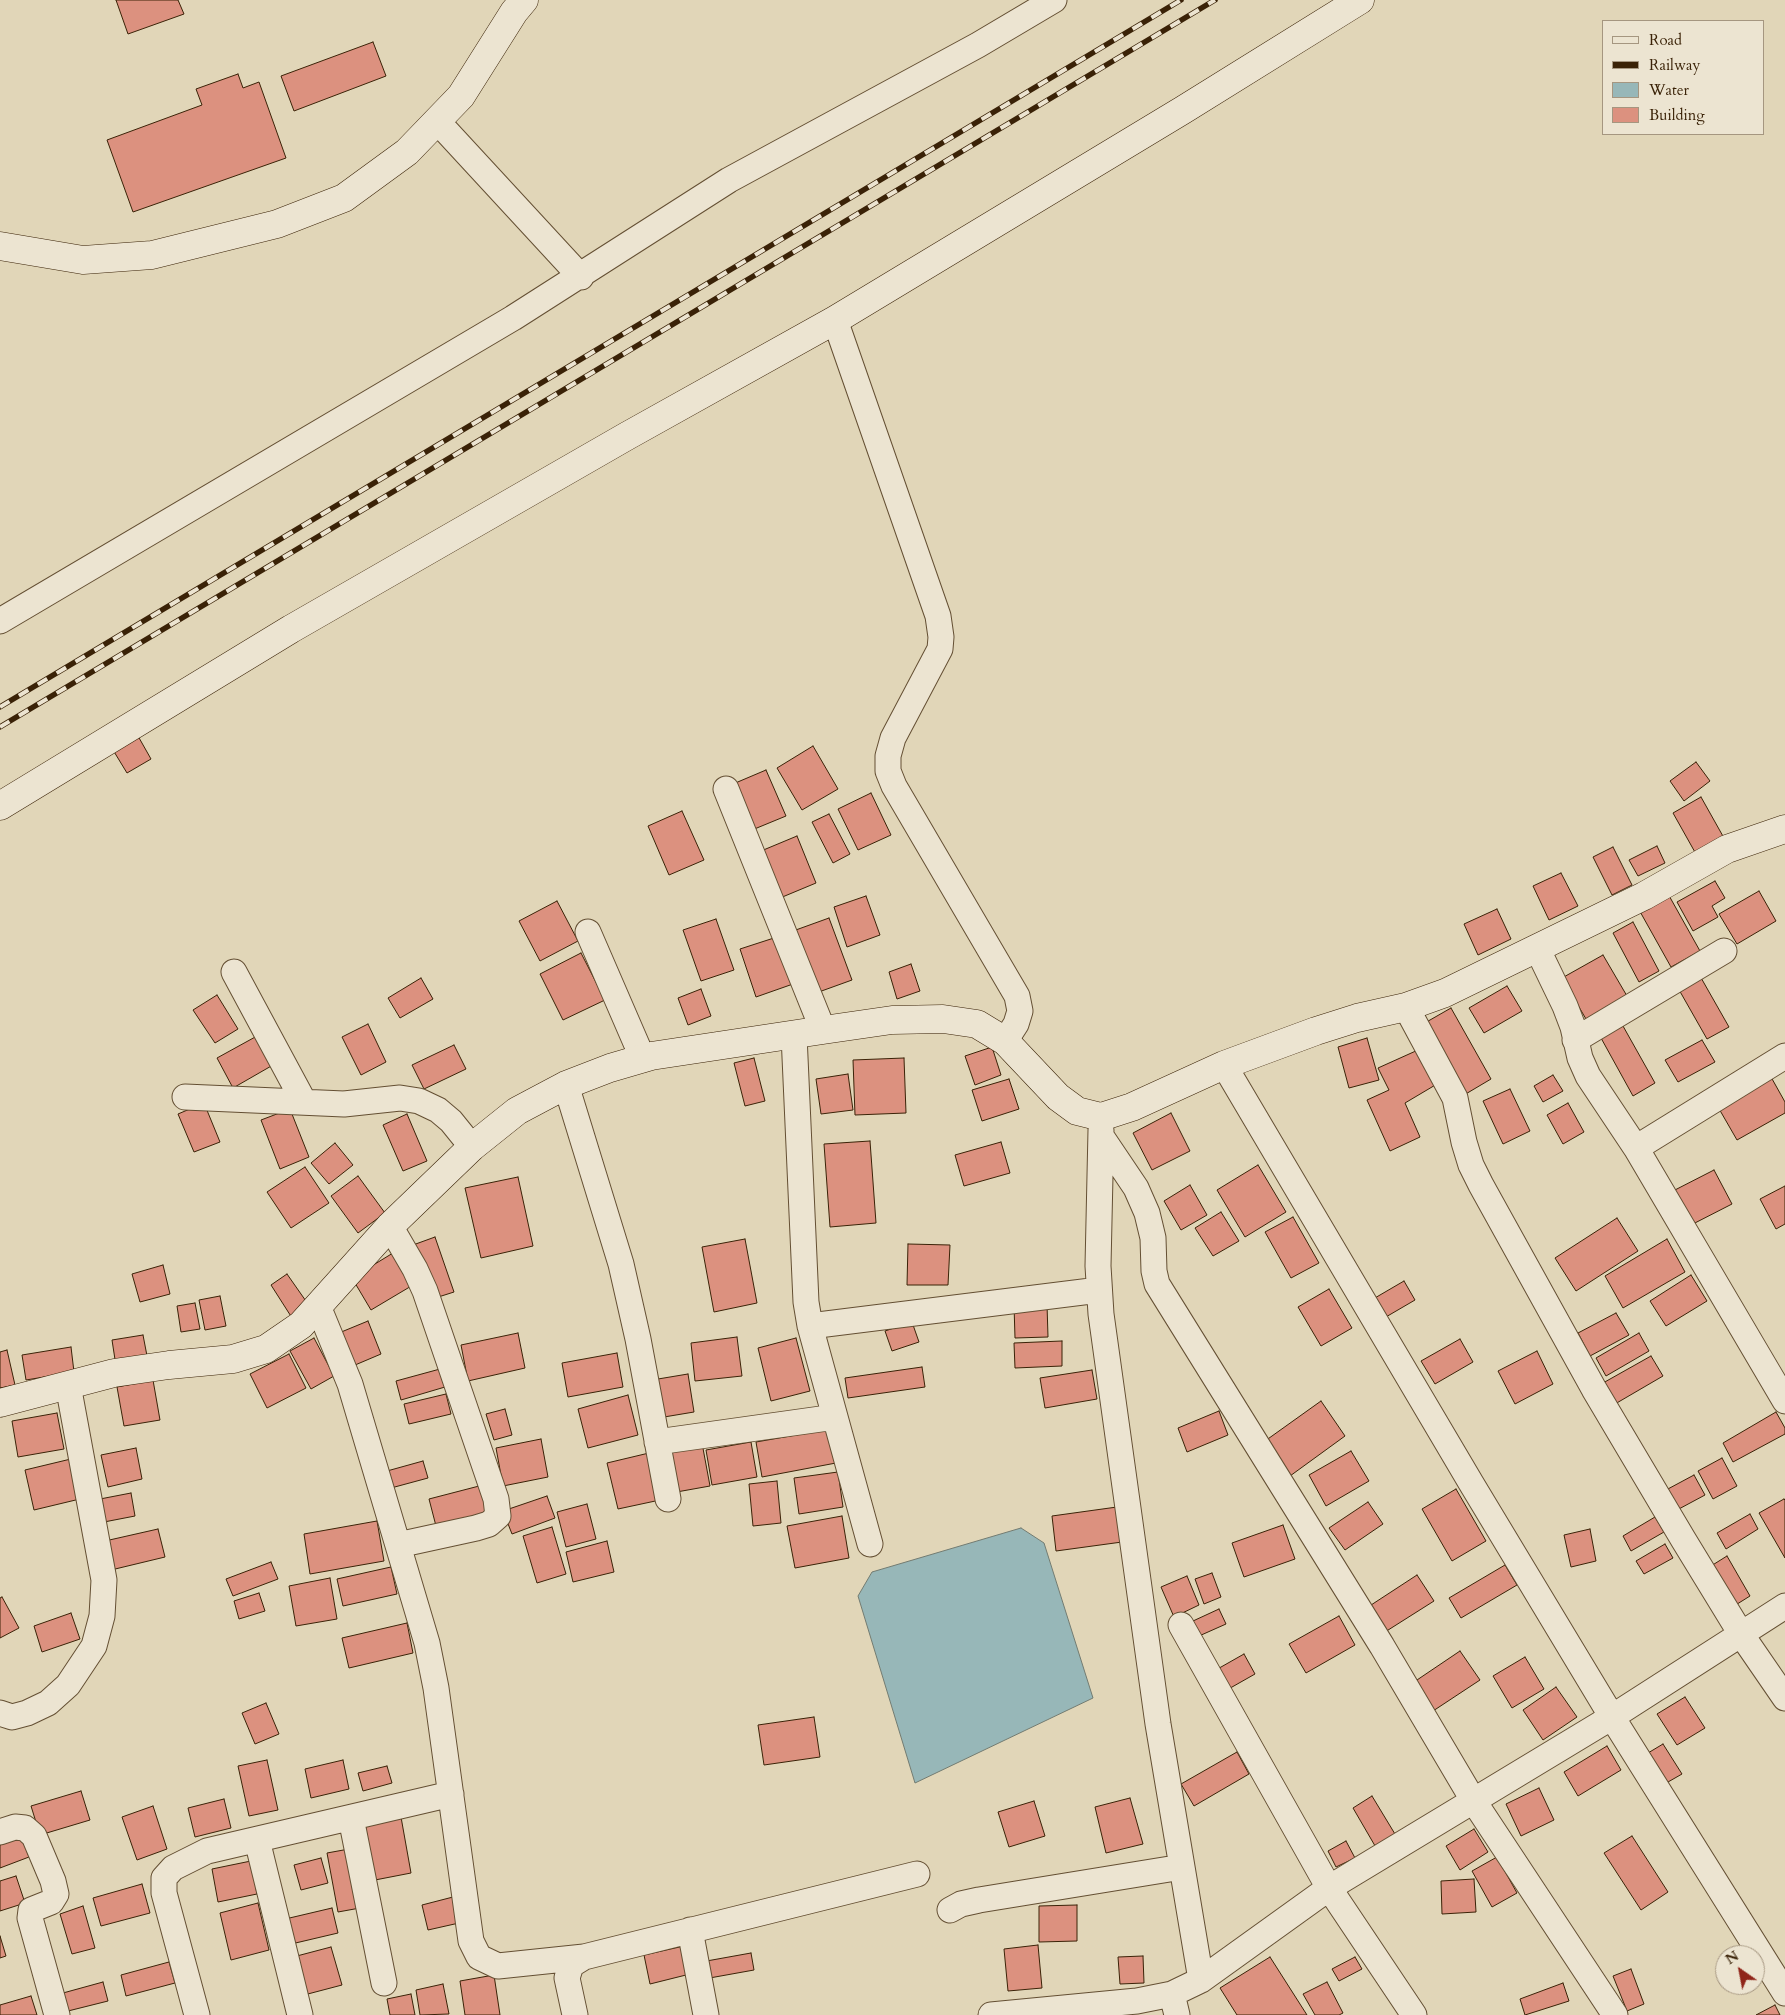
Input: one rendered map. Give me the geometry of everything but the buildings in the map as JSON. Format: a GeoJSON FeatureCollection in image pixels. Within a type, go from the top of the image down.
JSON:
{"type":"FeatureCollection","features":[{"type":"Feature","properties":{"kind":"street"},"geometry":{"type":"LineString","coordinates":[[0,246],[83,260],[152,255],[277,224],[344,198],[408,152],[461,96],[514,12],[524,0]]}},
{"type":"Feature","properties":{"kind":"street"},"geometry":{"type":"LineString","coordinates":[[0,621],[581,277],[729,180],[978,45],[1054,0]]}},
{"type":"Feature","properties":{"kind":"street"},"geometry":{"type":"LineString","coordinates":[[0,806],[291,629],[835,320],[1183,110],[1360,0]]}},
{"type":"Feature","properties":{"kind":"street"},"geometry":{"type":"LineString","coordinates":[[437,121],[581,277]]}},
{"type":"Feature","properties":{"kind":"street"},"geometry":{"type":"LineString","coordinates":[[835,320],[938,616],[941,637],[940,649],[893,738],[888,756],[888,771],[894,786],[1017,996],[1020,1011],[1016,1024],[1005,1041]]}},
{"type":"Feature","properties":{"kind":"street"},"geometry":{"type":"LineString","coordinates":[[726,789],[823,1030]]}},
{"type":"Feature","properties":{"kind":"street"},"geometry":{"type":"LineString","coordinates":[[1101,1127],[1132,1107],[1224,1065],[1332,1026],[1406,1007],[1445,993],[1644,896],[1727,848],[1785,829]]}},
{"type":"Feature","properties":{"kind":"street"},"geometry":{"type":"LineString","coordinates":[[588,932],[643,1059]]}},
{"type":"Feature","properties":{"kind":"street"},"geometry":{"type":"LineString","coordinates":[[1537,948],[1566,1006],[1580,1058],[1588,1076],[1636,1148],[1785,1401]]}},
{"type":"Feature","properties":{"kind":"street"},"geometry":{"type":"LineString","coordinates":[[1575,1040],[1724,951]]}},
{"type":"Feature","properties":{"kind":"street"},"geometry":{"type":"LineString","coordinates":[[234,972],[304,1102]]}},
{"type":"Feature","properties":{"kind":"street"},"geometry":{"type":"LineString","coordinates":[[1406,1007],[1455,1098],[1464,1142],[1471,1165],[1481,1185],[1594,1390],[1741,1634],[1785,1698]]}},
{"type":"Feature","properties":{"kind":"street"},"geometry":{"type":"LineString","coordinates":[[0,1403],[114,1373],[168,1364],[233,1359],[266,1349],[301,1325],[390,1226],[472,1147],[517,1111],[566,1085],[610,1068],[643,1059],[823,1030],[892,1020],[943,1019],[977,1024],[1005,1041],[1058,1097],[1101,1127],[1136,1188],[1147,1213],[1153,1238],[1154,1271],[1157,1284],[1382,1646],[1474,1800],[1615,2015]]}},
{"type":"Feature","properties":{"kind":"street"},"geometry":{"type":"LineString","coordinates":[[794,1035],[804,1276],[810,1326],[870,1544]]}},
{"type":"Feature","properties":{"kind":"street"},"geometry":{"type":"LineString","coordinates":[[1224,1065],[1612,1717],[1785,1993]]}},
{"type":"Feature","properties":{"kind":"street"},"geometry":{"type":"LineString","coordinates":[[1636,1148],[1782,1065]]}},
{"type":"Feature","properties":{"kind":"street"},"geometry":{"type":"LineString","coordinates":[[566,1085],[621,1264],[638,1339],[668,1498]]}},
{"type":"Feature","properties":{"kind":"street"},"geometry":{"type":"LineString","coordinates":[[185,1097],[344,1104],[400,1098],[419,1101],[438,1110],[451,1121],[472,1147]]}},
{"type":"Feature","properties":{"kind":"street"},"geometry":{"type":"LineString","coordinates":[[1101,1127],[1100,1290],[1115,1422],[1151,1676],[1201,1980]]}},
{"type":"Feature","properties":{"kind":"street"},"geometry":{"type":"LineString","coordinates":[[390,1226],[415,1268],[425,1291],[496,1499],[498,1516],[489,1524],[476,1528],[398,1545]]}},
{"type":"Feature","properties":{"kind":"street"},"geometry":{"type":"LineString","coordinates":[[810,1326],[1100,1290]]}},
{"type":"Feature","properties":{"kind":"street"},"geometry":{"type":"LineString","coordinates":[[318,1306],[350,1384],[427,1643],[451,1794],[471,1941],[478,1957],[498,1966],[584,1957],[917,1874]]}},
{"type":"Feature","properties":{"kind":"street"},"geometry":{"type":"LineString","coordinates":[[0,1713],[12,1716],[27,1713],[48,1703],[68,1685],[94,1646],[102,1616],[104,1580],[68,1385]]}},
{"type":"Feature","properties":{"kind":"street"},"geometry":{"type":"LineString","coordinates":[[657,1442],[836,1417]]}},
{"type":"Feature","properties":{"kind":"street"},"geometry":{"type":"LineString","coordinates":[[991,2015],[1062,2012],[1137,2001],[1175,2005],[1201,1980],[1236,1953],[1329,1888],[1612,1717],[1785,1606]]}},
{"type":"Feature","properties":{"kind":"street"},"geometry":{"type":"LineString","coordinates":[[1181,1625],[1329,1888],[1414,2015]]}},
{"type":"Feature","properties":{"kind":"street"},"geometry":{"type":"LineString","coordinates":[[197,2015],[164,1893],[164,1878],[172,1868],[207,1851],[451,1794]]}},
{"type":"Feature","properties":{"kind":"street"},"geometry":{"type":"LineString","coordinates":[[351,1818],[384,1983]]}},
{"type":"Feature","properties":{"kind":"street"},"geometry":{"type":"LineString","coordinates":[[0,1832],[15,1827],[25,1828],[34,1836],[53,1881],[56,1894],[51,1902],[32,1910],[30,1918],[57,2015]]}},
{"type":"Feature","properties":{"kind":"street"},"geometry":{"type":"LineString","coordinates":[[257,1840],[300,2015]]}},
{"type":"Feature","properties":{"kind":"street"},"geometry":{"type":"LineString","coordinates":[[950,1910],[961,1904],[980,1900],[1182,1867]]}},
{"type":"Feature","properties":{"kind":"street"},"geometry":{"type":"LineString","coordinates":[[690,1930],[706,2015]]}},
{"type":"Feature","properties":{"kind":"street"},"geometry":{"type":"LineString","coordinates":[[576,2015],[567,1978],[571,1965],[584,1957]]}},
{"type":"Feature","properties":{"kind":"water"},"geometry":{"type":"Polygon","coordinates":[[[1021,1528],[1044,1543],[1093,1698],[915,1783],[858,1596],[872,1572],[1021,1528]]]}},
{"type":"Feature","properties":{"kind":"railway"},"geometry":{"type":"LineString","coordinates":[[0,707],[1181,0]]}},
{"type":"Feature","properties":{"kind":"railway"},"geometry":{"type":"LineString","coordinates":[[0,727],[1215,0]]}}]}
